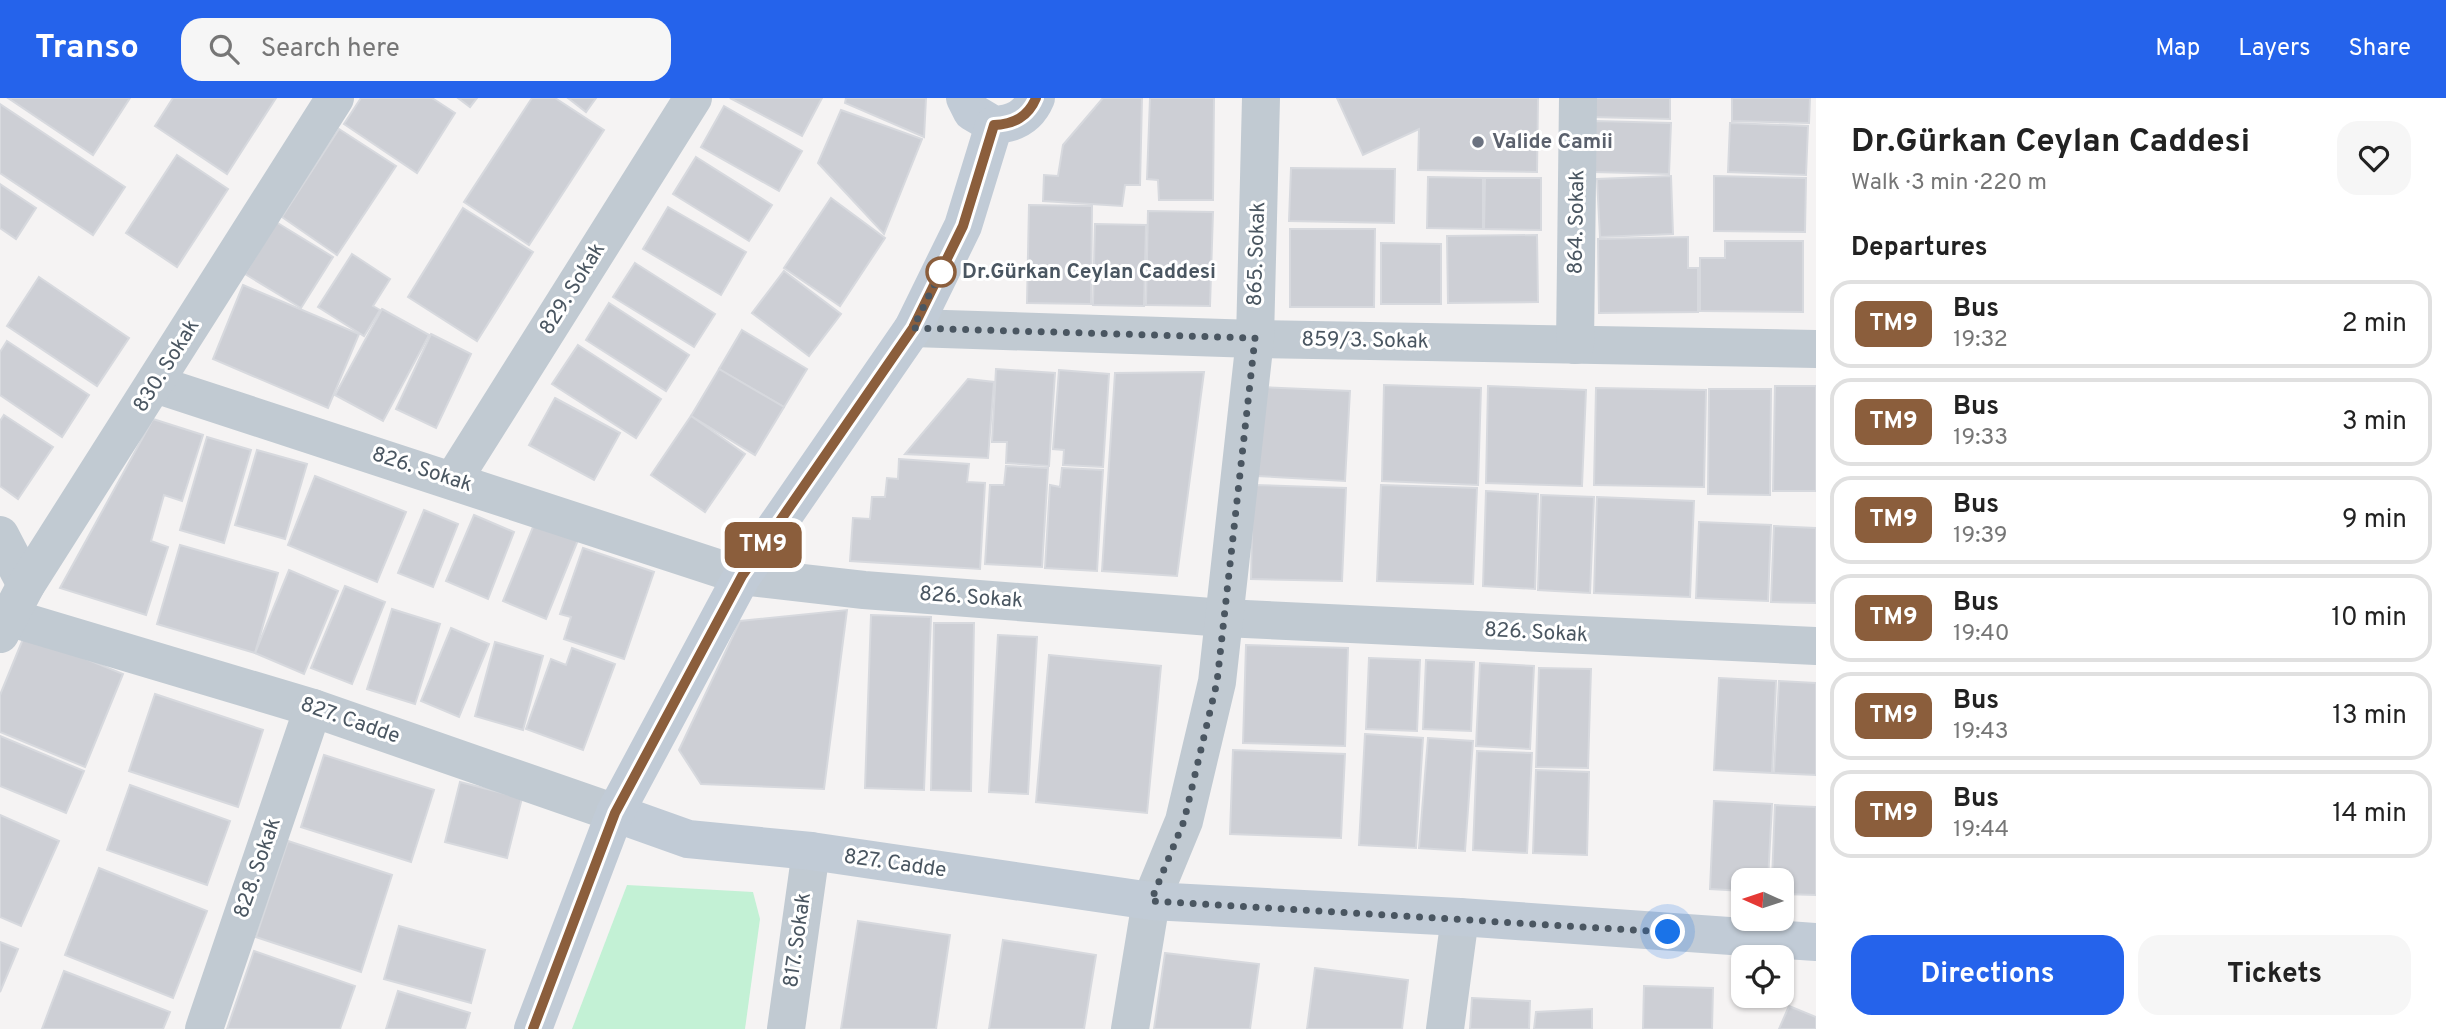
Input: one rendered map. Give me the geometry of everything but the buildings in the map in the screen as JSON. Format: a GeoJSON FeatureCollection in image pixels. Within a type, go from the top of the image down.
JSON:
{"type":"FeatureCollection","features":[{"type":"Feature","properties":{"kind":"street","name":"830. Sokak"},"geometry":{"type":"LineString","coordinates":[[11,612],[335,98]]}},
{"type":"Feature","properties":{"kind":"street","name":"829. Sokak"},"geometry":{"type":"LineString","coordinates":[[453,481],[693,98]]}},
{"type":"Feature","properties":{"kind":"street"},"geometry":{"type":"LineString","coordinates":[[965,98],[972,112],[994,125],[1018,121],[1028,112],[1036,98]]}},
{"type":"Feature","properties":{"kind":"street","name":"865. Sokak"},"geometry":{"type":"LineString","coordinates":[[1130,1029],[1151,901],[1184,821],[1217,682],[1255,338],[1261,98]]}},
{"type":"Feature","properties":{"kind":"street","name":"864. Sokak"},"geometry":{"type":"LineString","coordinates":[[1576,345],[1578,98]]}},
{"type":"Feature","properties":{"kind":"street"},"geometry":{"type":"LineString","coordinates":[[533,1029],[615,813],[742,576],[913,328],[963,226],[994,125]]}},
{"type":"Feature","properties":{"kind":"street","name":"859/3. Sokak"},"geometry":{"type":"LineString","coordinates":[[913,328],[1816,349]]}},
{"type":"Feature","properties":{"kind":"street","name":"826. Sokak"},"geometry":{"type":"LineString","coordinates":[[155,384],[742,576],[878,591],[1224,618],[1816,646]]}},
{"type":"Feature","properties":{"kind":"street"},"geometry":{"type":"LineString","coordinates":[[0,535],[11,612]]}},
{"type":"Feature","properties":{"kind":"street","name":"827. Cadde"},"geometry":{"type":"LineString","coordinates":[[11,612],[313,708],[688,839],[811,851],[1151,901],[1460,917],[1816,943]]}},
{"type":"Feature","properties":{"kind":"street","name":"828. Sokak"},"geometry":{"type":"LineString","coordinates":[[204,1029],[313,708]]}},
{"type":"Feature","properties":{"kind":"street","name":"817. Sokak"},"geometry":{"type":"LineString","coordinates":[[786,1029],[811,851]]}},
{"type":"Feature","properties":{"kind":"street"},"geometry":{"type":"LineString","coordinates":[[1445,1029],[1460,917]]}},
{"type":"Feature","properties":{"kind":"green space"},"geometry":{"type":"Polygon","coordinates":[[[627,885],[753,892],[760,919],[745,1029],[572,1029],[627,885]]]}},
{"type":"Feature","properties":{"kind":"bus line","name":"TM9"},"geometry":{"type":"LineString","coordinates":[[533,1029],[615,813],[742,576],[913,328],[963,226],[994,125],[1007,125],[1018,121],[1028,112],[1036,98]]}},
{"type":"Feature","properties":{"kind":"place","name":"Valide Camii"},"geometry":{"type":"Point","coordinates":[1478,142]}},
{"type":"Feature","properties":{"kind":"place","name":"Dr.Gürkan Ceylan Caddesi"},"geometry":{"type":"Point","coordinates":[941,272]}},
{"type":"Feature","properties":{"kind":"route"},"geometry":{"type":"LineString","coordinates":[[941,272],[943,267],[913,328],[1255,338],[1217,682],[1184,821],[1151,901],[1460,917],[1668,932]]}}]}
